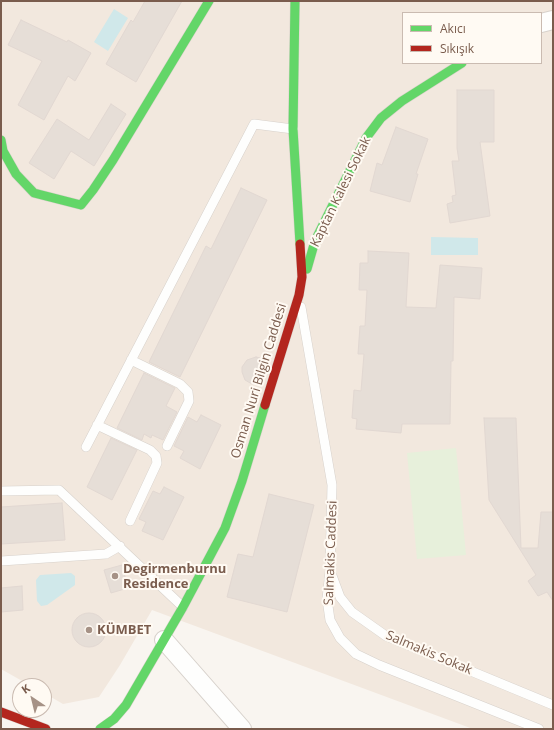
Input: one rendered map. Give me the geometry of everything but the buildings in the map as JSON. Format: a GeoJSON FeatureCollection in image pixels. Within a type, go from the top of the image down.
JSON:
{"type":"FeatureCollection","features":[{"type":"Feature","properties":{"kind":"street"},"geometry":{"type":"LineString","coordinates":[[1,140],[3,151],[16,174],[34,193],[81,205],[113,160],[209,1]]}},
{"type":"Feature","properties":{"kind":"street","name":"Osman Nuri Bilgin Caddesi"},"geometry":{"type":"LineString","coordinates":[[100,729],[114,719],[126,705],[183,607],[225,528],[242,481],[299,295],[302,277],[293,129],[295,1]]}},
{"type":"Feature","properties":{"kind":"street"},"geometry":{"type":"LineString","coordinates":[[542,23],[553,20]]}},
{"type":"Feature","properties":{"kind":"street","name":"Kaptan Kalesi Sokak"},"geometry":{"type":"LineString","coordinates":[[299,295],[315,241],[366,138],[381,118],[402,101],[460,64]]}},
{"type":"Feature","properties":{"kind":"street"},"geometry":{"type":"LineString","coordinates":[[164,640],[242,729]]}},
{"type":"Feature","properties":{"kind":"street"},"geometry":{"type":"LineString","coordinates":[[1,712],[46,729]]}},
{"type":"Feature","properties":{"kind":"lane"},"geometry":{"type":"LineString","coordinates":[[86,447],[254,124],[293,129]]}},
{"type":"Feature","properties":{"kind":"lane","name":"Salmakis Caddesi"},"geometry":{"type":"LineString","coordinates":[[299,295],[332,485],[330,571],[327,599],[330,620],[340,638],[356,654],[379,666],[539,729]]}},
{"type":"Feature","properties":{"kind":"lane"},"geometry":{"type":"LineString","coordinates":[[131,360],[180,384],[188,392],[189,401],[167,446]]}},
{"type":"Feature","properties":{"kind":"lane"},"geometry":{"type":"LineString","coordinates":[[97,425],[150,450],[156,456],[157,463],[130,522]]}},
{"type":"Feature","properties":{"kind":"lane"},"geometry":{"type":"LineString","coordinates":[[1,491],[59,490],[183,607]]}},
{"type":"Feature","properties":{"kind":"lane"},"geometry":{"type":"LineString","coordinates":[[1,561],[106,554],[120,546]]}},
{"type":"Feature","properties":{"kind":"lane","name":"Salmakis Sokak"},"geometry":{"type":"LineString","coordinates":[[330,571],[340,597],[352,612],[386,636],[553,705]]}},
{"type":"Feature","properties":{"kind":"shaded area"},"geometry":{"type":"Polygon","coordinates":[[[1,1],[553,1],[553,729],[473,729],[152,610],[120,665],[99,697],[63,704],[52,698],[52,678],[17,678],[1,669],[1,1]]]}},
{"type":"Feature","properties":{"kind":"green space"},"geometry":{"type":"Polygon","coordinates":[[[456,448],[466,555],[417,559],[407,453],[456,448]]]}},
{"type":"Feature","properties":{"kind":"water"},"geometry":{"type":"Polygon","coordinates":[[[114,9],[128,18],[108,51],[94,42],[114,9]]]}},
{"type":"Feature","properties":{"kind":"water"},"geometry":{"type":"Polygon","coordinates":[[[431,237],[478,238],[478,255],[431,255],[431,237]]]}},
{"type":"Feature","properties":{"kind":"water"},"geometry":{"type":"Polygon","coordinates":[[[71,573],[75,576],[75,585],[47,605],[41,606],[37,601],[36,580],[40,575],[71,573]]]}},
{"type":"Feature","properties":{"kind":"traffic: fast"},"geometry":{"type":"LineString","coordinates":[[1,140],[3,151],[16,174],[34,193],[81,205],[113,160],[209,1]]}},
{"type":"Feature","properties":{"kind":"traffic: fast"},"geometry":{"type":"LineString","coordinates":[[295,1],[293,129],[300,244]]}},
{"type":"Feature","properties":{"kind":"traffic: fast"},"geometry":{"type":"LineString","coordinates":[[307,269],[315,241],[366,138],[381,118],[402,101],[460,64]]}},
{"type":"Feature","properties":{"kind":"traffic: fast"},"geometry":{"type":"LineString","coordinates":[[100,729],[114,719],[126,705],[183,607],[225,528],[242,481],[265,405]]}},
{"type":"Feature","properties":{"kind":"traffic: jam"},"geometry":{"type":"LineString","coordinates":[[265,405],[299,295],[302,277],[300,244]]}},
{"type":"Feature","properties":{"kind":"traffic: jam"},"geometry":{"type":"LineString","coordinates":[[1,712],[46,729]]}},
{"type":"Feature","properties":{"kind":"place","name":"Degirmenburnu Residence"},"geometry":{"type":"Point","coordinates":[115,576]}},
{"type":"Feature","properties":{"kind":"place","name":"KÜMBET"},"geometry":{"type":"Point","coordinates":[89,630]}}]}
